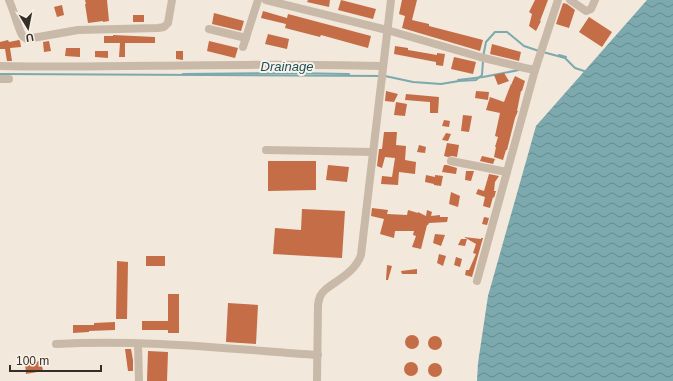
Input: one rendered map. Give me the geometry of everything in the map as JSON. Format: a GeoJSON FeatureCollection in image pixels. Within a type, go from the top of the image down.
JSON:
{"type":"FeatureCollection","features":[{"type":"Feature","properties":{"kind":"street"},"geometry":{"type":"LineString","coordinates":[[9,0],[22,34],[27,39],[78,30],[164,27],[168,23],[172,0]]}},
{"type":"Feature","properties":{"kind":"street"},"geometry":{"type":"LineString","coordinates":[[243,47],[258,0]]}},
{"type":"Feature","properties":{"kind":"street"},"geometry":{"type":"LineString","coordinates":[[266,0],[387,30],[480,57],[535,70]]}},
{"type":"Feature","properties":{"kind":"street"},"geometry":{"type":"LineString","coordinates":[[317,381],[319,299],[326,289],[352,271],[357,265],[361,255],[380,83],[391,0]]}},
{"type":"Feature","properties":{"kind":"street"},"geometry":{"type":"LineString","coordinates":[[477,281],[535,70],[558,0]]}},
{"type":"Feature","properties":{"kind":"street"},"geometry":{"type":"LineString","coordinates":[[570,0],[586,11],[591,9],[595,0]]}},
{"type":"Feature","properties":{"kind":"street"},"geometry":{"type":"LineString","coordinates":[[209,29],[246,38]]}},
{"type":"Feature","properties":{"kind":"street"},"geometry":{"type":"LineString","coordinates":[[0,66],[56,68],[321,65],[383,69]]}},
{"type":"Feature","properties":{"kind":"street"},"geometry":{"type":"LineString","coordinates":[[0,79],[9,79]]}},
{"type":"Feature","properties":{"kind":"street"},"geometry":{"type":"LineString","coordinates":[[266,150],[372,152]]}},
{"type":"Feature","properties":{"kind":"street"},"geometry":{"type":"LineString","coordinates":[[451,161],[507,172]]}},
{"type":"Feature","properties":{"kind":"street"},"geometry":{"type":"LineString","coordinates":[[56,344],[82,342],[157,344],[318,356]]}},
{"type":"Feature","properties":{"kind":"street"},"geometry":{"type":"LineString","coordinates":[[138,344],[139,381]]}},
{"type":"Feature","properties":{"kind":"water"},"geometry":{"type":"Polygon","coordinates":[[[647,0],[673,0],[673,381],[477,381],[478,363],[488,296],[536,126],[647,0]]]}},
{"type":"Feature","properties":{"kind":"building"},"geometry":{"type":"Polygon","coordinates":[[[85,0],[107,0],[109,21],[88,23],[85,0]]]}},
{"type":"Feature","properties":{"kind":"building"},"geometry":{"type":"Polygon","coordinates":[[[308,0],[330,0],[329,7],[307,2],[308,0]]]}},
{"type":"Feature","properties":{"kind":"building"},"geometry":{"type":"Polygon","coordinates":[[[341,0],[376,9],[373,19],[338,10],[341,0]]]}},
{"type":"Feature","properties":{"kind":"building"},"geometry":{"type":"Polygon","coordinates":[[[402,0],[417,0],[412,20],[483,40],[480,51],[402,28],[405,16],[399,14],[402,0]]]}},
{"type":"Feature","properties":{"kind":"building"},"geometry":{"type":"Polygon","coordinates":[[[535,0],[548,0],[536,31],[529,26],[532,14],[529,12],[535,0]]]}},
{"type":"Feature","properties":{"kind":"building"},"geometry":{"type":"Polygon","coordinates":[[[563,3],[575,10],[569,28],[556,24],[563,3]]]}},
{"type":"Feature","properties":{"kind":"building"},"geometry":{"type":"Polygon","coordinates":[[[62,5],[64,15],[57,17],[54,7],[62,5]]]}},
{"type":"Feature","properties":{"kind":"building"},"geometry":{"type":"Polygon","coordinates":[[[263,11],[287,18],[288,14],[371,36],[368,48],[321,35],[320,37],[285,28],[286,24],[261,18],[263,11]]]}},
{"type":"Feature","properties":{"kind":"building"},"geometry":{"type":"Polygon","coordinates":[[[214,13],[244,21],[241,31],[212,24],[214,13]]]}},
{"type":"Feature","properties":{"kind":"building"},"geometry":{"type":"Polygon","coordinates":[[[133,15],[144,15],[144,22],[133,22],[133,15]]]}},
{"type":"Feature","properties":{"kind":"building"},"geometry":{"type":"Polygon","coordinates":[[[589,17],[612,32],[602,47],[579,32],[589,17]]]}},
{"type":"Feature","properties":{"kind":"building"},"geometry":{"type":"Polygon","coordinates":[[[268,34],[289,39],[287,49],[265,44],[268,34]]]}},
{"type":"Feature","properties":{"kind":"building"},"geometry":{"type":"Polygon","coordinates":[[[104,36],[155,37],[155,43],[125,43],[125,57],[119,57],[120,43],[104,43],[104,36]]]}},
{"type":"Feature","properties":{"kind":"building"},"geometry":{"type":"Polygon","coordinates":[[[8,40],[9,42],[20,41],[21,47],[10,48],[12,61],[7,61],[5,49],[0,49],[0,42],[8,40]]]}},
{"type":"Feature","properties":{"kind":"building"},"geometry":{"type":"Polygon","coordinates":[[[49,41],[51,51],[44,52],[43,42],[49,41]]]}},
{"type":"Feature","properties":{"kind":"building"},"geometry":{"type":"Polygon","coordinates":[[[209,41],[238,48],[235,58],[207,51],[209,41]]]}},
{"type":"Feature","properties":{"kind":"building"},"geometry":{"type":"Polygon","coordinates":[[[492,44],[521,52],[519,61],[490,54],[492,44]]]}},
{"type":"Feature","properties":{"kind":"building"},"geometry":{"type":"Polygon","coordinates":[[[395,46],[437,55],[437,53],[445,54],[443,66],[436,65],[436,62],[394,54],[395,46]]]}},
{"type":"Feature","properties":{"kind":"building"},"geometry":{"type":"Polygon","coordinates":[[[66,48],[80,48],[80,57],[65,56],[66,48]]]}},
{"type":"Feature","properties":{"kind":"building"},"geometry":{"type":"Polygon","coordinates":[[[95,51],[108,51],[108,58],[95,57],[95,51]]]}},
{"type":"Feature","properties":{"kind":"building"},"geometry":{"type":"Polygon","coordinates":[[[176,51],[183,51],[183,60],[176,59],[176,51]]]}},
{"type":"Feature","properties":{"kind":"building"},"geometry":{"type":"Polygon","coordinates":[[[454,57],[476,62],[473,74],[451,69],[454,57]]]}},
{"type":"Feature","properties":{"kind":"building"},"geometry":{"type":"Polygon","coordinates":[[[504,73],[509,81],[498,85],[494,75],[504,73]]]}},
{"type":"Feature","properties":{"kind":"building"},"geometry":{"type":"Polygon","coordinates":[[[515,76],[525,81],[521,91],[518,111],[503,160],[494,157],[498,137],[495,136],[500,113],[486,110],[490,97],[504,102],[515,76]]]}},
{"type":"Feature","properties":{"kind":"building"},"geometry":{"type":"Polygon","coordinates":[[[386,91],[398,94],[394,102],[385,101],[386,91]]]}},
{"type":"Feature","properties":{"kind":"building"},"geometry":{"type":"Polygon","coordinates":[[[476,91],[489,92],[488,100],[475,98],[476,91]]]}},
{"type":"Feature","properties":{"kind":"building"},"geometry":{"type":"Polygon","coordinates":[[[406,94],[439,97],[438,113],[430,113],[430,102],[405,100],[406,94]]]}},
{"type":"Feature","properties":{"kind":"building"},"geometry":{"type":"Polygon","coordinates":[[[396,102],[407,104],[405,116],[394,115],[396,102]]]}},
{"type":"Feature","properties":{"kind":"building"},"geometry":{"type":"Polygon","coordinates":[[[463,115],[472,116],[469,132],[461,131],[463,115]]]}},
{"type":"Feature","properties":{"kind":"building"},"geometry":{"type":"Polygon","coordinates":[[[444,120],[450,121],[449,127],[442,126],[444,120]]]}},
{"type":"Feature","properties":{"kind":"building"},"geometry":{"type":"Polygon","coordinates":[[[384,132],[397,132],[396,145],[406,146],[405,160],[416,162],[415,174],[399,172],[398,185],[381,184],[382,176],[392,177],[395,158],[385,157],[382,168],[377,166],[379,149],[382,149],[384,132]]]}},
{"type":"Feature","properties":{"kind":"building"},"geometry":{"type":"Polygon","coordinates":[[[446,133],[451,134],[448,141],[442,140],[446,133]]]}},
{"type":"Feature","properties":{"kind":"building"},"geometry":{"type":"Polygon","coordinates":[[[447,143],[459,145],[457,157],[444,156],[447,143]]]}},
{"type":"Feature","properties":{"kind":"building"},"geometry":{"type":"Polygon","coordinates":[[[419,145],[426,147],[425,153],[417,152],[419,145]]]}},
{"type":"Feature","properties":{"kind":"building"},"geometry":{"type":"Polygon","coordinates":[[[482,156],[495,159],[493,164],[480,161],[482,156]]]}},
{"type":"Feature","properties":{"kind":"building"},"geometry":{"type":"Polygon","coordinates":[[[268,161],[316,161],[316,190],[268,191],[268,161]]]}},
{"type":"Feature","properties":{"kind":"building"},"geometry":{"type":"Polygon","coordinates":[[[328,165],[349,167],[347,182],[326,180],[328,165]]]}},
{"type":"Feature","properties":{"kind":"building"},"geometry":{"type":"Polygon","coordinates":[[[444,165],[457,168],[456,174],[442,172],[444,165]]]}},
{"type":"Feature","properties":{"kind":"building"},"geometry":{"type":"Polygon","coordinates":[[[466,171],[474,171],[471,181],[465,180],[466,171]]]}},
{"type":"Feature","properties":{"kind":"building"},"geometry":{"type":"Polygon","coordinates":[[[489,174],[499,176],[495,182],[494,191],[496,191],[490,208],[483,206],[485,197],[476,194],[478,189],[484,191],[489,174]]]}},
{"type":"Feature","properties":{"kind":"building"},"geometry":{"type":"Polygon","coordinates":[[[426,175],[435,177],[435,175],[443,176],[441,186],[425,182],[426,175]]]}},
{"type":"Feature","properties":{"kind":"building"},"geometry":{"type":"Polygon","coordinates":[[[451,192],[460,196],[458,207],[449,204],[451,192]]]}},
{"type":"Feature","properties":{"kind":"building"},"geometry":{"type":"Polygon","coordinates":[[[372,208],[388,210],[387,214],[407,215],[408,210],[418,212],[426,216],[427,210],[432,212],[431,216],[440,215],[440,217],[448,217],[447,222],[429,223],[427,225],[421,249],[412,247],[416,236],[413,235],[414,231],[395,231],[394,238],[380,234],[384,219],[371,216],[372,208]]]}},
{"type":"Feature","properties":{"kind":"building"},"geometry":{"type":"Polygon","coordinates":[[[302,209],[345,211],[342,258],[273,254],[275,228],[301,230],[302,209]]]}},
{"type":"Feature","properties":{"kind":"building"},"geometry":{"type":"Polygon","coordinates":[[[484,217],[489,218],[487,225],[482,224],[484,217]]]}},
{"type":"Feature","properties":{"kind":"building"},"geometry":{"type":"Polygon","coordinates":[[[435,234],[445,235],[441,246],[433,243],[435,234]]]}},
{"type":"Feature","properties":{"kind":"building"},"geometry":{"type":"Polygon","coordinates":[[[464,237],[483,238],[472,277],[465,275],[466,270],[469,270],[476,254],[473,253],[476,244],[464,237]]]}},
{"type":"Feature","properties":{"kind":"building"},"geometry":{"type":"Polygon","coordinates":[[[461,239],[467,239],[465,246],[458,245],[461,239]]]}},
{"type":"Feature","properties":{"kind":"building"},"geometry":{"type":"Polygon","coordinates":[[[439,254],[446,256],[443,266],[437,263],[439,254]]]}},
{"type":"Feature","properties":{"kind":"building"},"geometry":{"type":"Polygon","coordinates":[[[146,256],[165,256],[165,266],[146,266],[146,256]]]}},
{"type":"Feature","properties":{"kind":"building"},"geometry":{"type":"Polygon","coordinates":[[[456,257],[462,259],[460,267],[454,265],[456,257]]]}},
{"type":"Feature","properties":{"kind":"building"},"geometry":{"type":"Polygon","coordinates":[[[117,261],[128,262],[127,319],[116,319],[117,261]]]}},
{"type":"Feature","properties":{"kind":"building"},"geometry":{"type":"Polygon","coordinates":[[[387,265],[392,266],[388,280],[386,280],[387,265]]]}},
{"type":"Feature","properties":{"kind":"building"},"geometry":{"type":"Polygon","coordinates":[[[417,269],[417,274],[402,274],[401,271],[417,269]]]}},
{"type":"Feature","properties":{"kind":"building"},"geometry":{"type":"Polygon","coordinates":[[[168,294],[179,294],[179,333],[168,333],[168,330],[142,330],[142,321],[168,321],[168,294]]]}},
{"type":"Feature","properties":{"kind":"building"},"geometry":{"type":"Polygon","coordinates":[[[228,303],[258,305],[256,344],[226,342],[228,303]]]}},
{"type":"Feature","properties":{"kind":"building"},"geometry":{"type":"Polygon","coordinates":[[[115,322],[115,330],[73,333],[73,325],[94,325],[94,323],[115,322]]]}},
{"type":"Feature","properties":{"kind":"building"},"geometry":{"type":"Polygon","coordinates":[[[412,335],[417,337],[419,342],[417,347],[412,349],[407,347],[405,342],[407,337],[412,335]]]}},
{"type":"Feature","properties":{"kind":"building"},"geometry":{"type":"Polygon","coordinates":[[[435,336],[440,338],[442,343],[440,348],[435,350],[430,348],[428,343],[430,338],[435,336]]]}},
{"type":"Feature","properties":{"kind":"building"},"geometry":{"type":"Polygon","coordinates":[[[125,349],[131,349],[133,371],[128,371],[125,349]]]}},
{"type":"Feature","properties":{"kind":"building"},"geometry":{"type":"Polygon","coordinates":[[[148,351],[168,352],[167,381],[147,381],[148,351]]]}},
{"type":"Feature","properties":{"kind":"building"},"geometry":{"type":"Polygon","coordinates":[[[41,361],[43,371],[26,374],[25,363],[41,361]]]}},
{"type":"Feature","properties":{"kind":"building"},"geometry":{"type":"Polygon","coordinates":[[[411,362],[416,364],[418,369],[416,374],[411,376],[406,374],[404,369],[406,364],[411,362]]]}},
{"type":"Feature","properties":{"kind":"building"},"geometry":{"type":"Polygon","coordinates":[[[435,363],[440,365],[442,370],[440,375],[435,377],[430,375],[428,370],[430,365],[435,363]]]}},
{"type":"Feature","properties":{"kind":"waterway"},"geometry":{"type":"LineString","coordinates":[[483,57],[486,42],[495,32],[507,32],[524,46],[539,51]]}},
{"type":"Feature","properties":{"kind":"waterway","name":"Drainage"},"geometry":{"type":"LineString","coordinates":[[543,52],[565,58],[575,68],[587,72]]}},
{"type":"Feature","properties":{"kind":"waterway","name":"Drainage"},"geometry":{"type":"LineString","coordinates":[[559,55],[566,57]]}},
{"type":"Feature","properties":{"kind":"waterway","name":"Drainage"},"geometry":{"type":"LineString","coordinates":[[385,76],[413,82],[441,84],[476,80],[482,75],[483,61]]}},
{"type":"Feature","properties":{"kind":"waterway","name":"Drainage"},"geometry":{"type":"LineString","coordinates":[[458,80],[519,70]]}},
{"type":"Feature","properties":{"kind":"waterway","name":"Drainage"},"geometry":{"type":"LineString","coordinates":[[0,74],[381,76]]}},
{"type":"Feature","properties":{"kind":"waterway","name":"Drainage"},"geometry":{"type":"LineString","coordinates":[[183,74],[349,74]]}}]}
